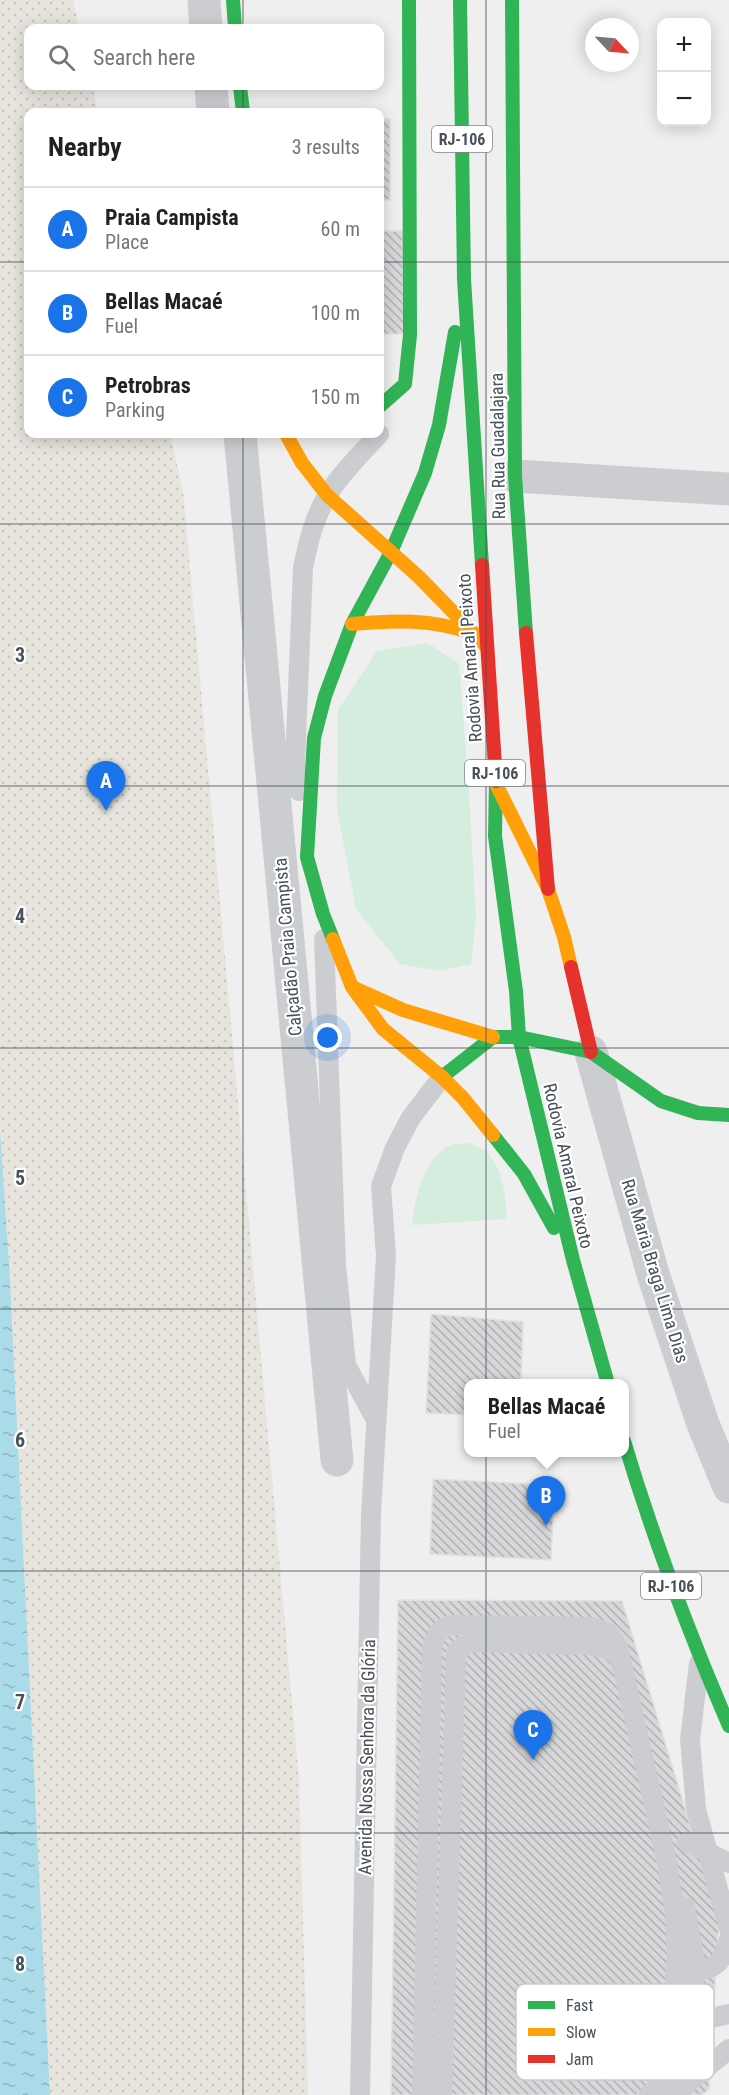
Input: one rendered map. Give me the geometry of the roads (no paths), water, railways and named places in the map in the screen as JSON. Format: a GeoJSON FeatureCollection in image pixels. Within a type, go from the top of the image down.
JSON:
{"type":"FeatureCollection","features":[{"type":"Feature","properties":{"kind":"main road"},"geometry":{"type":"LineString","coordinates":[[233,0],[236,24]]}},
{"type":"Feature","properties":{"kind":"main road"},"geometry":{"type":"LineString","coordinates":[[384,402],[405,384],[410,335],[409,0]]}},
{"type":"Feature","properties":{"kind":"main road","name":"Rodovia Amaral Peixoto"},"geometry":{"type":"LineString","coordinates":[[459,0],[464,279],[496,784],[495,836],[516,991],[519,1038],[573,1260]]}},
{"type":"Feature","properties":{"kind":"main road","name":"Rua Rua Guadalajara"},"geometry":{"type":"LineString","coordinates":[[512,0],[515,476],[528,668],[548,889]]}},
{"type":"Feature","properties":{"kind":"main road"},"geometry":{"type":"LineString","coordinates":[[240,90],[243,108]]}},
{"type":"Feature","properties":{"kind":"main road","name":"Rodovia Amaral Peixoto"},"geometry":{"type":"LineString","coordinates":[[464,279],[439,425],[425,473],[391,552],[352,624],[325,696],[314,738],[307,857],[323,914],[352,987],[383,1029],[442,1077],[463,1098],[524,1174],[573,1260]]}},
{"type":"Feature","properties":{"kind":"main road"},"geometry":{"type":"LineString","coordinates":[[288,438],[302,463],[327,495],[419,577],[487,647]]}},
{"type":"Feature","properties":{"kind":"main road"},"geometry":{"type":"LineString","coordinates":[[352,624],[389,620],[439,622],[474,634]]}},
{"type":"Feature","properties":{"kind":"main road"},"geometry":{"type":"LineString","coordinates":[[496,784],[548,889],[564,937],[591,1052]]}},
{"type":"Feature","properties":{"kind":"main road"},"geometry":{"type":"LineString","coordinates":[[352,987],[403,1010],[493,1037],[519,1038],[591,1052],[661,1101],[698,1113],[729,1115]]}},
{"type":"Feature","properties":{"kind":"main road"},"geometry":{"type":"LineString","coordinates":[[442,1077],[493,1037]]}},
{"type":"Feature","properties":{"kind":"main road","name":"RJ-106"},"geometry":{"type":"LineString","coordinates":[[573,1260],[607,1379]]}},
{"type":"Feature","properties":{"kind":"main road","name":"RJ-106"},"geometry":{"type":"LineString","coordinates":[[629,1457],[664,1566],[699,1657],[729,1726]]}},
{"type":"Feature","properties":{"kind":"street"},"geometry":{"type":"LineString","coordinates":[[204,0],[206,24]]}},
{"type":"Feature","properties":{"kind":"street"},"geometry":{"type":"LineString","coordinates":[[211,90],[213,108]]}},
{"type":"Feature","properties":{"kind":"street","name":"Calçadão Praia Campista"},"geometry":{"type":"LineString","coordinates":[[240,438],[337,1460]]}},
{"type":"Feature","properties":{"kind":"street"},"geometry":{"type":"LineString","coordinates":[[515,476],[729,489]]}},
{"type":"Feature","properties":{"kind":"street","name":"Rua Maria Braga Lima Dias"},"geometry":{"type":"LineString","coordinates":[[591,1052],[652,1274],[716,1424],[729,1487]]}},
{"type":"Feature","properties":{"kind":"lane"},"geometry":{"type":"LineString","coordinates":[[384,425],[394,410],[405,384]]}},
{"type":"Feature","properties":{"kind":"lane"},"geometry":{"type":"LineString","coordinates":[[307,857],[295,762],[303,568],[315,521],[327,495],[375,438]]}},
{"type":"Feature","properties":{"kind":"lane"},"geometry":{"type":"LineString","coordinates":[[323,914],[336,1264],[341,1320],[346,1365],[376,1420]]}},
{"type":"Feature","properties":{"kind":"lane","name":"Avenida Nossa Senhora da Glória"},"geometry":{"type":"LineString","coordinates":[[360,2095],[371,1538],[386,1256],[381,1186],[395,1148],[410,1119],[442,1077]]}},
{"type":"Feature","properties":{"kind":"lane"},"geometry":{"type":"LineString","coordinates":[[448,1904],[419,1859],[424,1648],[443,1627],[452,1625],[593,1627],[608,1633],[618,1647],[667,1863],[675,1915],[677,1951],[675,1984]]}},
{"type":"Feature","properties":{"kind":"lane"},"geometry":{"type":"LineString","coordinates":[[422,2095],[432,1649],[435,1636]]}},
{"type":"Feature","properties":{"kind":"lane"},"geometry":{"type":"LineString","coordinates":[[442,2095],[454,1664],[456,1652],[464,1646],[474,1642],[587,1645],[608,1648],[624,1665],[645,1721],[680,1838],[695,1964],[694,1984]]}},
{"type":"Feature","properties":{"kind":"lane"},"geometry":{"type":"LineString","coordinates":[[699,1657],[690,1740],[696,1809],[729,1929]]}},
{"type":"Feature","properties":{"kind":"lane"},"geometry":{"type":"LineString","coordinates":[[680,1838],[729,1863]]}},
{"type":"Feature","properties":{"kind":"lane"},"geometry":{"type":"LineString","coordinates":[[676,1973],[715,1966],[723,1959],[729,1939]]}},
{"type":"Feature","properties":{"kind":"lane"},"geometry":{"type":"LineString","coordinates":[[714,2018],[729,2014]]}},
{"type":"Feature","properties":{"kind":"lane"},"geometry":{"type":"LineString","coordinates":[[714,2061],[729,2049]]}},
{"type":"Feature","properties":{"kind":"lane"},"geometry":{"type":"LineString","coordinates":[[649,2095],[665,2080]]}},
{"type":"Feature","properties":{"kind":"lane"},"geometry":{"type":"LineString","coordinates":[[667,2095],[668,2080]]}},
{"type":"Feature","properties":{"kind":"lane"},"geometry":{"type":"LineString","coordinates":[[673,2095],[691,2080]]}},
{"type":"Feature","properties":{"kind":"water"},"geometry":{"type":"Polygon","coordinates":[[[0,1131],[9,1263],[50,2095],[0,2095],[0,1131]]]}},
{"type":"Feature","properties":{"kind":"place","name":"Praia Campista"},"geometry":{"type":"Point","coordinates":[106,811]}},
{"type":"Feature","properties":{"kind":"place","name":"Bellas Macaé"},"geometry":{"type":"Point","coordinates":[546,1526]}},
{"type":"Feature","properties":{"kind":"place","name":"Petrobras"},"geometry":{"type":"Point","coordinates":[533,1760]}}]}
